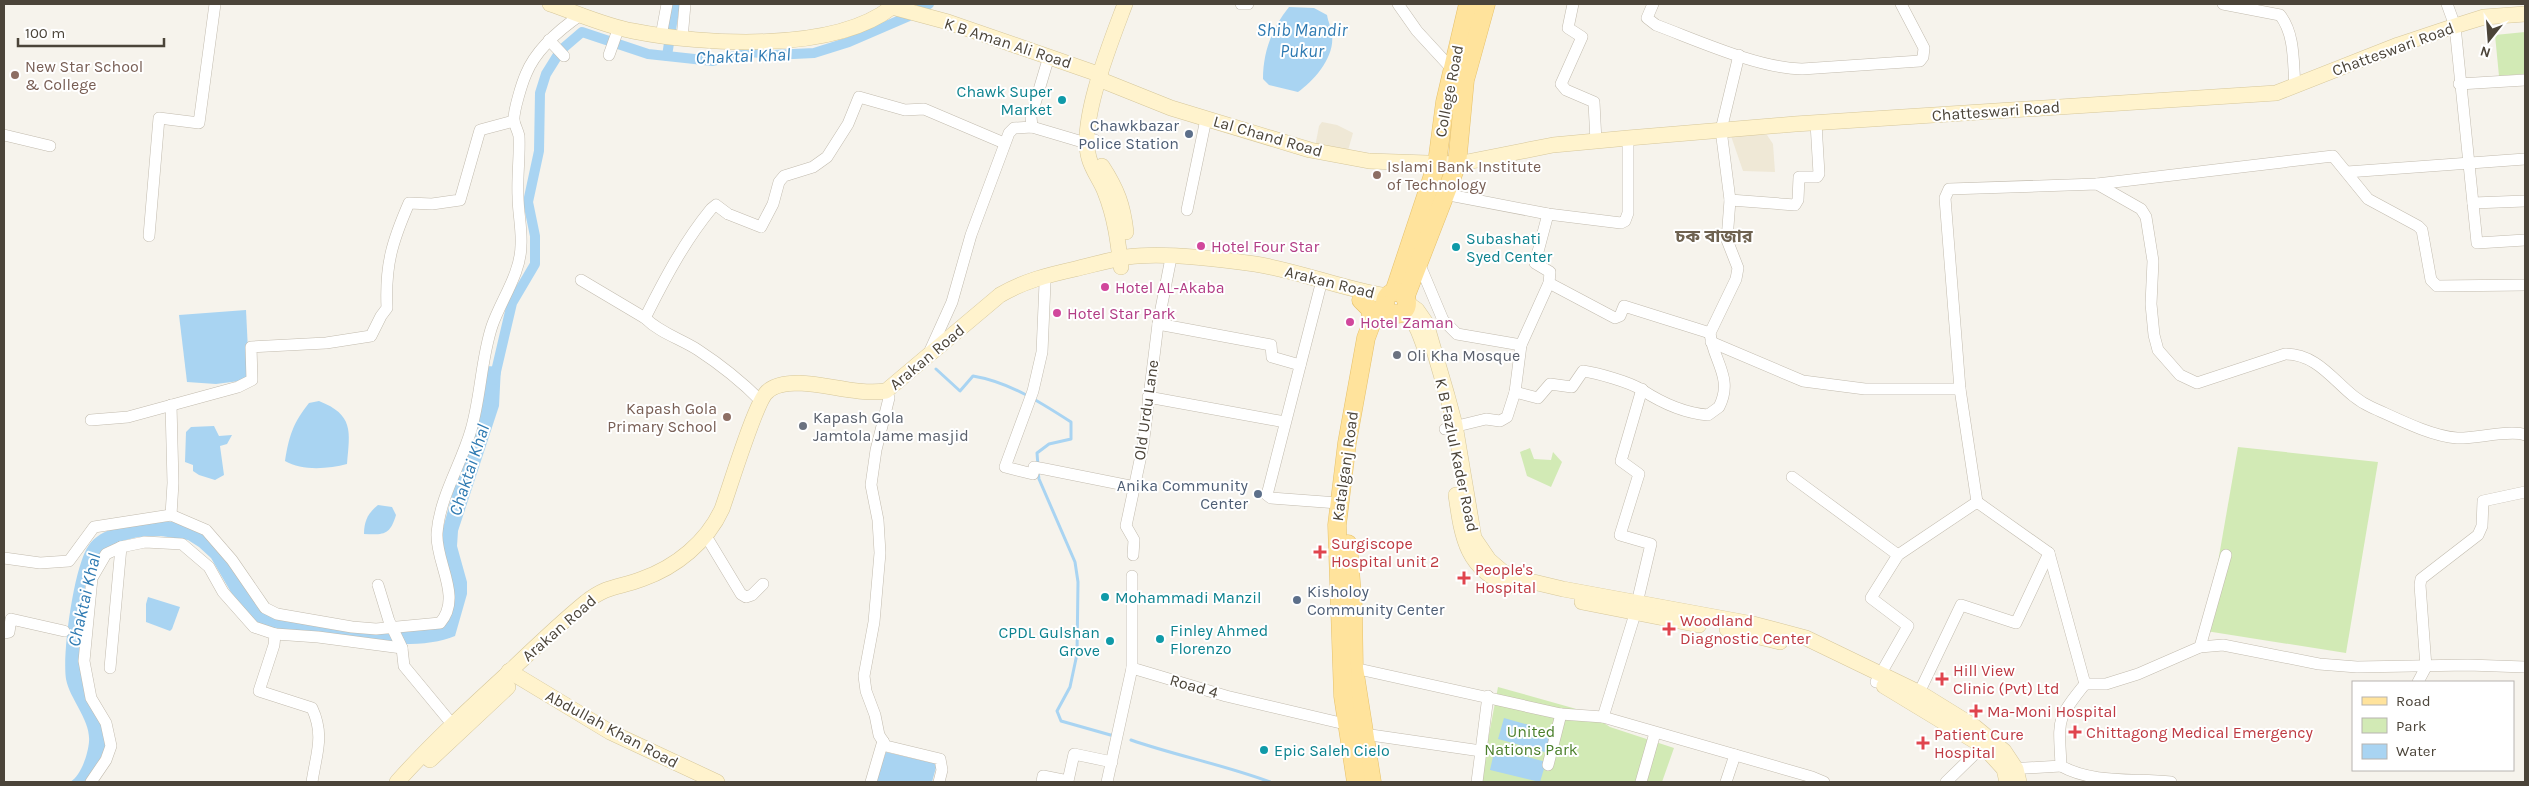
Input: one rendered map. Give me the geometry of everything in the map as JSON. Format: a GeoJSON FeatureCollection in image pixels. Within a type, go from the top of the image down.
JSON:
{"type":"FeatureCollection","features":[{"type":"Feature","properties":{"kind":"main road"},"geometry":{"type":"LineString","coordinates":[[550,4],[618,27],[661,36]]}},
{"type":"Feature","properties":{"kind":"main road"},"geometry":{"type":"LineString","coordinates":[[1124,262],[1114,217],[1105,191],[1089,159],[1091,141],[1089,119],[1125,4]]}},
{"type":"Feature","properties":{"kind":"main road"},"geometry":{"type":"LineString","coordinates":[[1102,80],[1132,4]]}},
{"type":"Feature","properties":{"kind":"main road","name":"College Road"},"geometry":{"type":"LineString","coordinates":[[1396,303],[1437,162],[1445,102],[1468,4]]}},
{"type":"Feature","properties":{"kind":"main road","name":"College Road"},"geometry":{"type":"LineString","coordinates":[[1396,303],[1419,263],[1456,164],[1465,80],[1486,4]]}},
{"type":"Feature","properties":{"kind":"main road","name":"K B Aman Ali Road"},"geometry":{"type":"LineString","coordinates":[[661,36],[682,39],[763,42],[822,35],[865,23],[891,7],[1102,80]]}},
{"type":"Feature","properties":{"kind":"main road","name":"Chatteswari Road"},"geometry":{"type":"LineString","coordinates":[[1456,164],[1553,145],[1628,138],[1816,123],[2276,93],[2398,45],[2454,26],[2484,17],[2525,14]]}},
{"type":"Feature","properties":{"kind":"main road","name":"K B Aman Ali Road"},"geometry":{"type":"LineString","coordinates":[[946,25],[1102,80]]}},
{"type":"Feature","properties":{"kind":"main road","name":"Lal Chand Road"},"geometry":{"type":"LineString","coordinates":[[1102,80],[1171,108],[1310,150],[1369,161],[1456,164]]}},
{"type":"Feature","properties":{"kind":"main road","name":"Arakan Road"},"geometry":{"type":"LineString","coordinates":[[411,782],[514,674],[600,593],[615,585],[640,580],[669,567],[705,537],[715,524],[722,510],[761,401],[765,393],[776,386],[799,383],[888,394],[1000,295],[1019,284],[1039,277],[1124,262],[1173,256],[1254,264],[1308,276],[1396,303]]}},
{"type":"Feature","properties":{"kind":"main road","name":"Arakan Road"},"geometry":{"type":"LineString","coordinates":[[397,782],[452,724],[514,674],[593,605],[616,592],[648,582],[676,569],[709,541],[729,503],[760,414],[770,400],[784,393],[806,390],[873,400],[888,394],[1001,301],[1046,283],[1124,262],[1170,262],[1254,272],[1361,300],[1396,303]]}},
{"type":"Feature","properties":{"kind":"main road"},"geometry":{"type":"LineString","coordinates":[[1361,300],[1370,309],[1372,322]]}},
{"type":"Feature","properties":{"kind":"main road","name":"Katalganj Road"},"geometry":{"type":"LineString","coordinates":[[1356,782],[1345,724],[1340,657],[1338,503],[1362,355],[1372,322],[1396,303]]}},
{"type":"Feature","properties":{"kind":"main road","name":"Katalganj Road"},"geometry":{"type":"LineString","coordinates":[[1372,782],[1354,668],[1353,607],[1348,524],[1352,467],[1376,343],[1384,321],[1396,303]]}},
{"type":"Feature","properties":{"kind":"main road","name":"K B Fazlul Kader Road"},"geometry":{"type":"LineString","coordinates":[[1396,303],[1417,310],[1426,323],[1450,427],[1463,539],[1467,550],[1480,568],[1497,580],[1522,589],[1636,608],[1804,647],[1878,678],[1988,737],[2004,751],[2011,776]]}},
{"type":"Feature","properties":{"kind":"main road","name":"Abdullah Khan Road"},"geometry":{"type":"LineString","coordinates":[[514,674],[610,732],[717,782]]}},
{"type":"Feature","properties":{"kind":"main road","name":"K B Fazlul Kader Road"},"geometry":{"type":"LineString","coordinates":[[1917,698],[1983,746],[2011,776]]}},
{"type":"Feature","properties":{"kind":"street"},"geometry":{"type":"LineString","coordinates":[[150,236],[159,118],[199,123],[214,4]]}},
{"type":"Feature","properties":{"kind":"street"},"geometry":{"type":"LineString","coordinates":[[661,36],[667,4]]}},
{"type":"Feature","properties":{"kind":"street"},"geometry":{"type":"LineString","coordinates":[[682,39],[685,4]]}},
{"type":"Feature","properties":{"kind":"street"},"geometry":{"type":"LineString","coordinates":[[1241,4],[1248,4]]}},
{"type":"Feature","properties":{"kind":"street"},"geometry":{"type":"LineString","coordinates":[[1398,4],[1417,31],[1452,69]]}},
{"type":"Feature","properties":{"kind":"street"},"geometry":{"type":"LineString","coordinates":[[1573,4],[1568,28],[1582,37],[1561,84],[1566,90],[1594,102],[1596,142]]}},
{"type":"Feature","properties":{"kind":"street"},"geometry":{"type":"LineString","coordinates":[[1652,4],[1648,15],[1649,22],[1739,55],[1790,69],[1920,61],[1924,48],[1901,4]]}},
{"type":"Feature","properties":{"kind":"street"},"geometry":{"type":"LineString","coordinates":[[2223,4],[2280,15],[2287,24],[2290,36],[2295,86]]}},
{"type":"Feature","properties":{"kind":"street"},"geometry":{"type":"LineString","coordinates":[[2447,4],[2454,26],[2477,243],[2525,240]]}},
{"type":"Feature","properties":{"kind":"street"},"geometry":{"type":"LineString","coordinates":[[4,558],[40,562],[69,560],[94,527],[171,515],[206,530],[232,560],[268,610],[352,627],[376,629],[440,623],[448,614],[449,589],[437,535],[440,514],[450,482],[472,429],[488,337],[518,265],[522,245],[518,197],[519,134],[514,121],[526,72],[549,40],[582,14]]}},
{"type":"Feature","properties":{"kind":"street"},"geometry":{"type":"LineString","coordinates":[[609,55],[618,27]]}},
{"type":"Feature","properties":{"kind":"street"},"geometry":{"type":"LineString","coordinates":[[549,40],[564,56]]}},
{"type":"Feature","properties":{"kind":"street"},"geometry":{"type":"LineString","coordinates":[[1515,392],[1538,398],[1550,384],[1572,387],[1583,371],[1642,389],[1667,405],[1701,414],[1713,413],[1722,400],[1726,382],[1711,337],[1736,279],[1738,268],[1727,240],[1730,200],[1721,130],[1739,55]]}},
{"type":"Feature","properties":{"kind":"street"},"geometry":{"type":"LineString","coordinates":[[1032,127],[1031,117],[1047,62]]}},
{"type":"Feature","properties":{"kind":"street"},"geometry":{"type":"LineString","coordinates":[[2459,84],[2525,80]]}},
{"type":"Feature","properties":{"kind":"street"},"geometry":{"type":"LineString","coordinates":[[645,318],[665,277],[678,259],[686,242],[711,209],[716,205],[728,214],[761,227],[773,204],[778,182],[784,176],[813,166],[827,157],[848,124],[859,97],[905,110],[924,109],[1004,143]]}},
{"type":"Feature","properties":{"kind":"street"},"geometry":{"type":"LineString","coordinates":[[1186,210],[1206,119]]}},
{"type":"Feature","properties":{"kind":"street"},"geometry":{"type":"LineString","coordinates":[[91,420],[128,417],[238,387],[252,380],[250,347],[326,343],[371,336],[387,308],[386,280],[393,240],[409,204],[432,204],[460,200],[480,130],[514,121]]}},
{"type":"Feature","properties":{"kind":"street"},"geometry":{"type":"LineString","coordinates":[[1730,200],[1795,205],[1798,200],[1799,176],[1817,177],[1819,174],[1816,123]]}},
{"type":"Feature","properties":{"kind":"street"},"geometry":{"type":"LineString","coordinates":[[929,356],[952,302],[971,235],[1004,143],[1014,128],[1032,127],[1091,141]]}},
{"type":"Feature","properties":{"kind":"street"},"geometry":{"type":"LineString","coordinates":[[4,135],[50,146]]}},
{"type":"Feature","properties":{"kind":"street"},"geometry":{"type":"LineString","coordinates":[[1444,194],[1548,214],[1615,222],[1625,221],[1628,213],[1628,138]]}},
{"type":"Feature","properties":{"kind":"street"},"geometry":{"type":"LineString","coordinates":[[2085,684],[2049,553],[1977,502],[1960,390],[1944,198],[1949,189],[2097,184],[2327,155],[2338,160],[2368,199],[2422,230],[2432,280],[2436,286],[2525,284]]}},
{"type":"Feature","properties":{"kind":"street"},"geometry":{"type":"LineString","coordinates":[[2347,172],[2525,159]]}},
{"type":"Feature","properties":{"kind":"street"},"geometry":{"type":"LineString","coordinates":[[2097,184],[2141,209],[2146,217],[2153,261],[2151,304],[2154,335],[2158,350],[2180,376],[2197,383],[2286,354],[2298,354],[2311,359],[2368,406],[2444,436],[2460,438],[2525,435]]}},
{"type":"Feature","properties":{"kind":"street"},"geometry":{"type":"LineString","coordinates":[[2472,203],[2525,201]]}},
{"type":"Feature","properties":{"kind":"street"},"geometry":{"type":"LineString","coordinates":[[1450,427],[1486,419],[1504,419],[1515,392],[1521,345],[1548,283],[1550,272],[1535,263],[1548,214]]}},
{"type":"Feature","properties":{"kind":"street","name":"Old Urdu Lane"},"geometry":{"type":"LineString","coordinates":[[1133,555],[1134,540],[1126,526],[1143,446],[1158,324],[1170,262]]}},
{"type":"Feature","properties":{"kind":"street"},"geometry":{"type":"LineString","coordinates":[[1419,263],[1443,320],[1449,328],[1457,334],[1521,345]]}},
{"type":"Feature","properties":{"kind":"street"},"geometry":{"type":"LineString","coordinates":[[581,280],[713,361],[743,382],[761,401]]}},
{"type":"Feature","properties":{"kind":"street"},"geometry":{"type":"LineString","coordinates":[[1046,283],[1042,352],[1033,391],[1005,467],[1033,474],[1040,468],[1135,487]]}},
{"type":"Feature","properties":{"kind":"street"},"geometry":{"type":"LineString","coordinates":[[1548,283],[1615,318],[1620,316],[1624,306],[1711,337],[1803,381],[1865,389],[1960,390]]}},
{"type":"Feature","properties":{"kind":"street"},"geometry":{"type":"LineString","coordinates":[[1320,288],[1267,495],[1271,498],[1338,503]]}},
{"type":"Feature","properties":{"kind":"street"},"geometry":{"type":"LineString","coordinates":[[1158,324],[1271,345],[1272,357],[1300,365]]}},
{"type":"Feature","properties":{"kind":"street"},"geometry":{"type":"LineString","coordinates":[[1603,717],[1636,608],[1651,544],[1620,535],[1639,474],[1621,461],[1642,389]]}},
{"type":"Feature","properties":{"kind":"street"},"geometry":{"type":"LineString","coordinates":[[888,394],[876,450],[871,485],[878,520],[880,553],[874,622],[864,676],[866,691],[886,746],[940,759],[942,770],[939,782]]}},
{"type":"Feature","properties":{"kind":"street"},"geometry":{"type":"LineString","coordinates":[[1148,397],[1285,422]]}},
{"type":"Feature","properties":{"kind":"street"},"geometry":{"type":"LineString","coordinates":[[171,405],[173,483],[171,515]]}},
{"type":"Feature","properties":{"kind":"street"},"geometry":{"type":"LineString","coordinates":[[1792,477],[1898,555]]}},
{"type":"Feature","properties":{"kind":"street"},"geometry":{"type":"LineString","coordinates":[[2419,681],[2426,667],[2421,579],[2478,535],[2482,526],[2483,501],[2525,492]]}},
{"type":"Feature","properties":{"kind":"street"},"geometry":{"type":"LineString","coordinates":[[1878,678],[1908,626],[1870,598],[1898,555],[1977,502]]}},
{"type":"Feature","properties":{"kind":"street"},"geometry":{"type":"LineString","coordinates":[[709,541],[741,594],[746,597],[752,595],[763,584]]}},
{"type":"Feature","properties":{"kind":"street"},"geometry":{"type":"LineString","coordinates":[[91,782],[96,777],[111,746],[106,723],[91,698],[87,679],[84,661],[86,618],[92,578],[106,554],[121,547],[145,542],[182,544],[209,567],[223,592],[254,627],[275,634],[318,637],[402,648]]}},
{"type":"Feature","properties":{"kind":"street"},"geometry":{"type":"LineString","coordinates":[[110,668],[121,547]]}},
{"type":"Feature","properties":{"kind":"street"},"geometry":{"type":"LineString","coordinates":[[1917,698],[1960,605],[2016,623],[2049,553]]}},
{"type":"Feature","properties":{"kind":"street"},"geometry":{"type":"LineString","coordinates":[[2200,647],[2226,554]]}},
{"type":"Feature","properties":{"kind":"street"},"geometry":{"type":"LineString","coordinates":[[1107,782],[1132,668],[1132,576]]}},
{"type":"Feature","properties":{"kind":"street"},"geometry":{"type":"LineString","coordinates":[[378,585],[402,648],[404,666],[452,724]]}},
{"type":"Feature","properties":{"kind":"street"},"geometry":{"type":"LineString","coordinates":[[4,633],[8,632],[11,619],[64,631]]}},
{"type":"Feature","properties":{"kind":"street"},"geometry":{"type":"LineString","coordinates":[[275,634],[274,645],[259,691],[312,708],[318,720],[320,743],[312,782]]}},
{"type":"Feature","properties":{"kind":"street"},"geometry":{"type":"LineString","coordinates":[[2061,766],[2059,721],[2063,710],[2085,684],[2106,684],[2138,674],[2200,647],[2223,645],[2284,658],[2338,665],[2525,667]]}},
{"type":"Feature","properties":{"kind":"street","name":"Road 4"},"geometry":{"type":"LineString","coordinates":[[1132,668],[1226,696],[1345,724]]}},
{"type":"Feature","properties":{"kind":"street"},"geometry":{"type":"LineString","coordinates":[[1354,668],[1488,696],[1561,714],[1603,717],[1824,782]]}},
{"type":"Feature","properties":{"kind":"street"},"geometry":{"type":"LineString","coordinates":[[1477,782],[1488,696]]}},
{"type":"Feature","properties":{"kind":"street"},"geometry":{"type":"LineString","coordinates":[[1548,765],[1561,714]]}},
{"type":"Feature","properties":{"kind":"street"},"geometry":{"type":"LineString","coordinates":[[1641,782],[1655,733]]}},
{"type":"Feature","properties":{"kind":"street"},"geometry":{"type":"LineString","coordinates":[[1364,734],[1481,751]]}},
{"type":"Feature","properties":{"kind":"street"},"geometry":{"type":"LineString","coordinates":[[872,782],[883,741]]}},
{"type":"Feature","properties":{"kind":"street"},"geometry":{"type":"LineString","coordinates":[[1946,782],[1983,746]]}},
{"type":"Feature","properties":{"kind":"street"},"geometry":{"type":"LineString","coordinates":[[1042,782],[1044,776],[1068,781],[1074,754],[1112,762]]}},
{"type":"Feature","properties":{"kind":"street"},"geometry":{"type":"LineString","coordinates":[[1726,782],[1735,755]]}},
{"type":"Feature","properties":{"kind":"street"},"geometry":{"type":"LineString","coordinates":[[2011,776],[2061,766],[2069,770],[2100,777],[2171,782]]}},
{"type":"Feature","properties":{"kind":"shaded area"},"geometry":{"type":"Polygon","coordinates":[[[1322,122],[1337,125],[1353,133],[1347,154],[1315,147],[1319,126],[1322,122]]]}},
{"type":"Feature","properties":{"kind":"shaded area"},"geometry":{"type":"Polygon","coordinates":[[[1747,134],[1767,135],[1773,144],[1775,172],[1743,171],[1731,136],[1747,134]]]}},
{"type":"Feature","properties":{"kind":"green space"},"geometry":{"type":"Polygon","coordinates":[[[2525,32],[2525,74],[2499,76],[2495,35],[2525,32]]]}},
{"type":"Feature","properties":{"kind":"green space"},"geometry":{"type":"Polygon","coordinates":[[[2238,447],[2378,462],[2346,653],[2206,631],[2238,447]]]}},
{"type":"Feature","properties":{"kind":"green space"},"geometry":{"type":"Polygon","coordinates":[[[1530,448],[1534,459],[1551,460],[1553,452],[1562,462],[1551,487],[1527,476],[1520,452],[1530,448]]]}},
{"type":"Feature","properties":{"kind":"green space","name":"United Nations Park"},"geometry":{"type":"Polygon","coordinates":[[[1498,687],[1587,712],[1610,727],[1674,748],[1662,782],[1480,782],[1498,687]]]}},
{"type":"Feature","properties":{"kind":"water","name":"Shib Mandir Pukur"},"geometry":{"type":"Polygon","coordinates":[[[1289,7],[1314,8],[1327,15],[1332,33],[1332,43],[1327,60],[1317,75],[1298,92],[1269,85],[1263,79],[1265,59],[1273,32],[1289,7]]]}},
{"type":"Feature","properties":{"kind":"water"},"geometry":{"type":"Polygon","coordinates":[[[246,310],[249,371],[247,380],[216,384],[187,382],[179,315],[246,310]]]}},
{"type":"Feature","properties":{"kind":"water"},"geometry":{"type":"Polygon","coordinates":[[[487,366],[501,367],[499,406],[458,531],[457,546],[467,582],[467,594],[455,636],[436,642],[387,644],[359,642],[260,627],[232,594],[211,558],[188,540],[161,536],[138,537],[122,541],[95,567],[81,670],[85,696],[102,722],[106,747],[91,777],[85,782],[70,782],[81,770],[87,752],[89,734],[84,718],[68,687],[66,679],[65,667],[70,610],[84,555],[96,537],[118,527],[145,521],[181,524],[192,527],[211,538],[263,609],[358,630],[444,624],[451,615],[441,547],[442,532],[487,366]]]}},
{"type":"Feature","properties":{"kind":"water"},"geometry":{"type":"Polygon","coordinates":[[[319,401],[339,412],[344,418],[349,433],[347,464],[307,468],[285,461],[288,444],[295,424],[309,403],[319,401]]]}},
{"type":"Feature","properties":{"kind":"water"},"geometry":{"type":"Polygon","coordinates":[[[214,426],[219,436],[232,435],[227,444],[220,446],[224,475],[215,480],[199,475],[193,471],[193,465],[185,462],[186,432],[191,427],[214,426]]]}},
{"type":"Feature","properties":{"kind":"water"},"geometry":{"type":"Polygon","coordinates":[[[378,505],[392,507],[396,515],[394,522],[389,530],[381,534],[364,534],[367,518],[378,505]]]}},
{"type":"Feature","properties":{"kind":"water"},"geometry":{"type":"Polygon","coordinates":[[[148,597],[180,607],[170,631],[146,622],[148,597]]]}},
{"type":"Feature","properties":{"kind":"water"},"geometry":{"type":"Polygon","coordinates":[[[1504,718],[1554,732],[1548,753],[1498,739],[1504,718]]]}},
{"type":"Feature","properties":{"kind":"water"},"geometry":{"type":"Polygon","coordinates":[[[1495,748],[1546,762],[1540,782],[1490,770],[1495,748]]]}},
{"type":"Feature","properties":{"kind":"water"},"geometry":{"type":"Polygon","coordinates":[[[886,752],[937,764],[932,782],[875,782],[886,752]]]}},
{"type":"Feature","properties":{"kind":"waterway","name":"Chaktai Khal"},"geometry":{"type":"LineString","coordinates":[[667,56],[675,4]]}},
{"type":"Feature","properties":{"kind":"waterway","name":"Chaktai Khal"},"geometry":{"type":"LineString","coordinates":[[494,380],[512,303],[535,264],[535,236],[528,202],[539,151],[540,93],[546,74],[561,50],[582,32],[648,54],[713,61],[752,52],[773,55],[814,53],[849,42],[907,17],[929,4]]}},
{"type":"Feature","properties":{"kind":"waterway"},"geometry":{"type":"LineString","coordinates":[[936,369],[960,391],[973,376],[986,379],[1024,394],[1071,422],[1071,439],[1049,444],[1037,453],[1038,466]]}},
{"type":"Feature","properties":{"kind":"waterway"},"geometry":{"type":"LineString","coordinates":[[1038,472],[1039,479],[1075,562],[1078,582],[1077,654],[1070,687],[1057,711],[1061,721],[1114,736]]}},
{"type":"Feature","properties":{"kind":"waterway"},"geometry":{"type":"LineString","coordinates":[[1131,740],[1270,782]]}},
{"type":"Feature","properties":{"kind":"place","name":"New Star School & College"},"geometry":{"type":"Point","coordinates":[15,75]}},
{"type":"Feature","properties":{"kind":"place","name":"Chawk Super Market"},"geometry":{"type":"Point","coordinates":[1062,100]}},
{"type":"Feature","properties":{"kind":"place","name":"Chawkbazar Police Station"},"geometry":{"type":"Point","coordinates":[1189,134]}},
{"type":"Feature","properties":{"kind":"place","name":"Islami Bank Institute of Technology"},"geometry":{"type":"Point","coordinates":[1377,175]}},
{"type":"Feature","properties":{"kind":"place","name":"Hotel Four Star"},"geometry":{"type":"Point","coordinates":[1201,246]}},
{"type":"Feature","properties":{"kind":"place","name":"Subashati Syed Center"},"geometry":{"type":"Point","coordinates":[1456,247]}},
{"type":"Feature","properties":{"kind":"place","name":"Hotel AL-Akaba"},"geometry":{"type":"Point","coordinates":[1105,287]}},
{"type":"Feature","properties":{"kind":"place","name":"Hotel Star Park"},"geometry":{"type":"Point","coordinates":[1057,313]}},
{"type":"Feature","properties":{"kind":"place","name":"Hotel Zaman"},"geometry":{"type":"Point","coordinates":[1350,322]}},
{"type":"Feature","properties":{"kind":"place","name":"Oli Kha Mosque"},"geometry":{"type":"Point","coordinates":[1397,355]}},
{"type":"Feature","properties":{"kind":"place","name":"Kapash Gola Primary School"},"geometry":{"type":"Point","coordinates":[727,417]}},
{"type":"Feature","properties":{"kind":"place","name":"Kapash Gola Jamtola Jame masjid"},"geometry":{"type":"Point","coordinates":[803,426]}},
{"type":"Feature","properties":{"kind":"place","name":"Anika Community Center"},"geometry":{"type":"Point","coordinates":[1258,494]}},
{"type":"Feature","properties":{"kind":"place","name":"Surgiscope Hospital unit 2"},"geometry":{"type":"Point","coordinates":[1320,552]}},
{"type":"Feature","properties":{"kind":"place","name":"People's Hospital"},"geometry":{"type":"Point","coordinates":[1464,578]}},
{"type":"Feature","properties":{"kind":"place","name":"Mohammadi Manzil"},"geometry":{"type":"Point","coordinates":[1105,597]}},
{"type":"Feature","properties":{"kind":"place","name":"Kisholoy Community Center"},"geometry":{"type":"Point","coordinates":[1297,600]}},
{"type":"Feature","properties":{"kind":"place","name":"Woodland Diagnostic Center"},"geometry":{"type":"Point","coordinates":[1669,629]}},
{"type":"Feature","properties":{"kind":"place","name":"Finley Ahmed Florenzo"},"geometry":{"type":"Point","coordinates":[1160,639]}},
{"type":"Feature","properties":{"kind":"place","name":"CPDL Gulshan Grove"},"geometry":{"type":"Point","coordinates":[1110,641]}},
{"type":"Feature","properties":{"kind":"place","name":"Hill View Clinic (Pvt) Ltd"},"geometry":{"type":"Point","coordinates":[1942,679]}},
{"type":"Feature","properties":{"kind":"place","name":"Ma-Moni Hospital"},"geometry":{"type":"Point","coordinates":[1976,711]}},
{"type":"Feature","properties":{"kind":"place","name":"Chittagong Medical Emergency"},"geometry":{"type":"Point","coordinates":[2075,732]}},
{"type":"Feature","properties":{"kind":"place","name":"Patient Cure Hospital"},"geometry":{"type":"Point","coordinates":[1923,743]}},
{"type":"Feature","properties":{"kind":"place","name":"Epic Saleh Cielo"},"geometry":{"type":"Point","coordinates":[1264,750]}},
{"type":"Feature","properties":{"kind":"district","name":"চক বাজার"},"geometry":{"type":"Point","coordinates":[1714,236]}}]}
